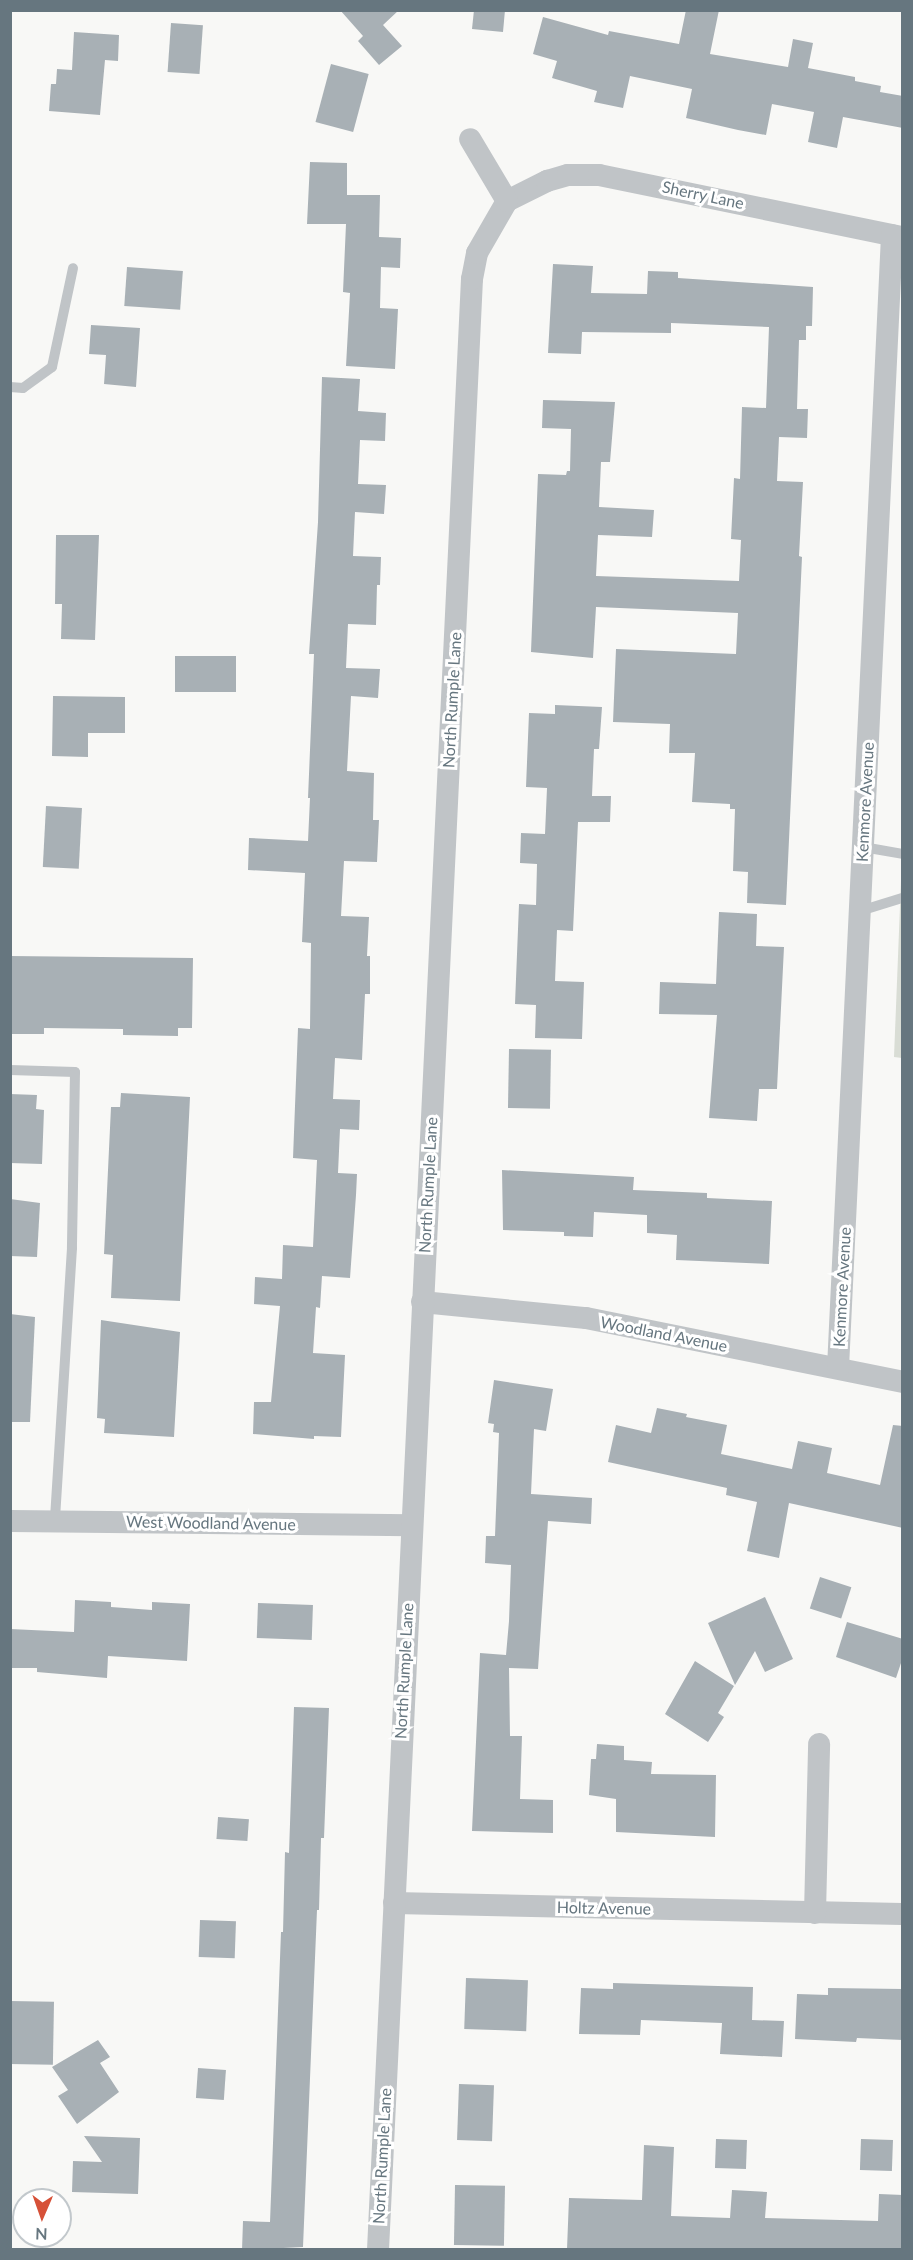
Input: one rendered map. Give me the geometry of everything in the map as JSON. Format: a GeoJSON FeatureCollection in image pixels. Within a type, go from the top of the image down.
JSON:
{"type":"FeatureCollection","features":[{"type":"Feature","properties":{"kind":"street"},"geometry":{"type":"LineString","coordinates":[[470,139],[507,201]]}},
{"type":"Feature","properties":{"kind":"street","name":"Sherry Lane"},"geometry":{"type":"LineString","coordinates":[[507,201],[557,178],[599,175],[897,236]]}},
{"type":"Feature","properties":{"kind":"street","name":"North Rumple Lane"},"geometry":{"type":"LineString","coordinates":[[378,2250],[472,279],[477,253],[507,201]]}},
{"type":"Feature","properties":{"kind":"street","name":"Kenmore Avenue"},"geometry":{"type":"LineString","coordinates":[[838,1368],[863,847],[897,236]]}},
{"type":"Feature","properties":{"kind":"street","name":"Woodland Avenue"},"geometry":{"type":"LineString","coordinates":[[422,1302],[586,1318],[903,1382]]}},
{"type":"Feature","properties":{"kind":"street","name":"West Woodland Avenue"},"geometry":{"type":"LineString","coordinates":[[10,1521],[411,1525]]}},
{"type":"Feature","properties":{"kind":"street"},"geometry":{"type":"LineString","coordinates":[[815,1913],[819,1744]]}},
{"type":"Feature","properties":{"kind":"street","name":"Holtz Avenue"},"geometry":{"type":"LineString","coordinates":[[394,1903],[903,1914]]}},
{"type":"Feature","properties":{"kind":"lane"},"geometry":{"type":"LineString","coordinates":[[10,387],[23,388],[52,367],[73,268]]}},
{"type":"Feature","properties":{"kind":"lane"},"geometry":{"type":"LineString","coordinates":[[863,847],[903,854]]}},
{"type":"Feature","properties":{"kind":"lane"},"geometry":{"type":"LineString","coordinates":[[860,911],[903,898]]}},
{"type":"Feature","properties":{"kind":"lane"},"geometry":{"type":"LineString","coordinates":[[10,1070],[75,1072],[72,1248],[55,1521]]}},
{"type":"Feature","properties":{"kind":"shaded area"},"geometry":{"type":"Polygon","coordinates":[[[902,856],[902,1058],[894,1057],[902,856]]]}},
{"type":"Feature","properties":{"kind":"building"},"geometry":{"type":"Polygon","coordinates":[[[340,10],[399,10],[383,25],[402,46],[379,65],[358,41],[363,36],[340,10]]]}},
{"type":"Feature","properties":{"kind":"building"},"geometry":{"type":"Polygon","coordinates":[[[474,10],[505,10],[503,32],[472,29],[474,10]]]}},
{"type":"Feature","properties":{"kind":"building"},"geometry":{"type":"Polygon","coordinates":[[[686,10],[719,10],[710,54],[788,67],[793,39],[813,43],[808,68],[855,77],[855,81],[881,86],[880,92],[903,96],[903,128],[843,117],[837,148],[808,142],[814,112],[772,104],[766,135],[738,130],[686,118],[692,89],[630,76],[623,108],[594,102],[597,91],[552,78],[557,61],[533,54],[543,17],[608,35],[609,31],[679,44],[686,10]]]}},
{"type":"Feature","properties":{"kind":"building"},"geometry":{"type":"Polygon","coordinates":[[[171,23],[203,25],[200,74],[168,72],[171,23]]]}},
{"type":"Feature","properties":{"kind":"building"},"geometry":{"type":"Polygon","coordinates":[[[74,32],[119,35],[118,61],[105,60],[100,115],[49,111],[51,84],[56,84],[57,69],[72,70],[74,32]]]}},
{"type":"Feature","properties":{"kind":"building"},"geometry":{"type":"Polygon","coordinates":[[[331,64],[369,74],[353,132],[315,122],[331,64]]]}},
{"type":"Feature","properties":{"kind":"building"},"geometry":{"type":"Polygon","coordinates":[[[310,162],[347,163],[347,195],[380,195],[379,237],[401,238],[400,268],[381,267],[380,308],[398,309],[395,369],[346,366],[350,293],[343,292],[346,224],[307,224],[310,162]]]}},
{"type":"Feature","properties":{"kind":"building"},"geometry":{"type":"Polygon","coordinates":[[[553,264],[593,266],[591,293],[647,294],[648,271],[678,272],[678,278],[813,287],[812,326],[806,326],[806,340],[799,340],[797,409],[808,409],[807,438],[779,437],[777,481],[803,482],[799,556],[802,557],[786,905],[747,903],[748,872],[733,871],[735,809],[730,809],[730,804],[692,802],[695,753],[669,753],[670,724],[613,722],[616,649],[736,654],[738,613],[596,607],[593,658],[531,652],[538,474],[566,475],[567,471],[570,471],[571,429],[542,428],[543,400],[615,402],[610,462],[601,462],[599,507],[654,510],[652,537],[598,535],[596,576],[739,581],[741,540],[731,539],[734,478],[740,479],[742,407],[766,408],[769,327],[671,323],[671,333],[582,332],[581,354],[548,353],[553,264]]]}},
{"type":"Feature","properties":{"kind":"building"},"geometry":{"type":"Polygon","coordinates":[[[127,267],[183,271],[180,310],[124,306],[127,267]]]}},
{"type":"Feature","properties":{"kind":"building"},"geometry":{"type":"Polygon","coordinates":[[[91,325],[140,328],[136,387],[104,384],[106,355],[89,354],[91,325]]]}},
{"type":"Feature","properties":{"kind":"building"},"geometry":{"type":"Polygon","coordinates":[[[322,377],[360,379],[358,411],[386,413],[385,441],[360,440],[358,484],[386,485],[384,514],[355,512],[353,556],[381,557],[380,585],[377,585],[376,625],[348,624],[346,668],[380,669],[378,698],[351,696],[347,771],[374,773],[373,820],[379,820],[377,862],[344,861],[341,916],[369,917],[367,956],[370,956],[370,994],[365,994],[362,1060],[335,1058],[333,1099],[360,1100],[359,1130],[340,1129],[338,1173],[357,1174],[356,1195],[350,1278],[322,1276],[320,1308],[316,1307],[313,1353],[345,1355],[341,1437],[314,1436],[314,1439],[253,1434],[254,1402],[271,1402],[280,1306],[254,1304],[255,1277],[282,1279],[283,1245],[313,1247],[317,1160],[293,1158],[298,1028],[310,1029],[311,943],[302,942],[305,873],[248,870],[249,838],[308,841],[314,654],[309,654],[318,522],[322,377]]]}},
{"type":"Feature","properties":{"kind":"building"},"geometry":{"type":"Polygon","coordinates":[[[56,535],[99,535],[95,640],[61,639],[62,604],[55,604],[56,535]]]}},
{"type":"Feature","properties":{"kind":"building"},"geometry":{"type":"Polygon","coordinates":[[[175,656],[236,656],[236,692],[175,692],[175,656]]]}},
{"type":"Feature","properties":{"kind":"building"},"geometry":{"type":"Polygon","coordinates":[[[53,696],[125,697],[125,733],[88,733],[88,757],[52,756],[53,696]]]}},
{"type":"Feature","properties":{"kind":"building"},"geometry":{"type":"Polygon","coordinates":[[[555,705],[602,707],[599,749],[594,749],[592,796],[611,796],[610,822],[578,822],[573,931],[557,930],[555,981],[584,982],[582,1039],[535,1038],[536,1005],[515,1004],[519,904],[536,905],[537,864],[520,863],[521,833],[545,834],[547,788],[526,787],[529,713],[555,714],[555,705]]]}},
{"type":"Feature","properties":{"kind":"building"},"geometry":{"type":"Polygon","coordinates":[[[46,806],[82,808],[79,869],[43,867],[46,806]]]}},
{"type":"Feature","properties":{"kind":"building"},"geometry":{"type":"Polygon","coordinates":[[[719,912],[757,914],[756,946],[784,947],[777,1089],[759,1089],[757,1121],[709,1118],[717,1015],[659,1014],[660,982],[716,984],[719,912]]]}},
{"type":"Feature","properties":{"kind":"building"},"geometry":{"type":"Polygon","coordinates":[[[10,956],[193,958],[192,1028],[178,1028],[178,1036],[123,1035],[123,1029],[44,1028],[44,1034],[10,1034],[10,956]]]}},
{"type":"Feature","properties":{"kind":"building"},"geometry":{"type":"Polygon","coordinates":[[[509,1049],[551,1050],[550,1109],[508,1108],[509,1049]]]}},
{"type":"Feature","properties":{"kind":"building"},"geometry":{"type":"Polygon","coordinates":[[[121,1093],[190,1097],[180,1301],[111,1298],[113,1255],[104,1254],[111,1107],[120,1107],[121,1093]]]}},
{"type":"Feature","properties":{"kind":"building"},"geometry":{"type":"Polygon","coordinates":[[[10,1094],[37,1095],[36,1109],[44,1110],[42,1164],[10,1163],[10,1094]]]}},
{"type":"Feature","properties":{"kind":"building"},"geometry":{"type":"Polygon","coordinates":[[[502,1170],[634,1177],[633,1190],[707,1193],[707,1198],[772,1201],[769,1264],[676,1260],[677,1235],[647,1233],[647,1215],[594,1212],[593,1237],[564,1236],[564,1232],[503,1230],[502,1170]]]}},
{"type":"Feature","properties":{"kind":"building"},"geometry":{"type":"Polygon","coordinates":[[[10,1199],[40,1203],[37,1257],[10,1256],[10,1199]]]}},
{"type":"Feature","properties":{"kind":"building"},"geometry":{"type":"Polygon","coordinates":[[[10,1314],[35,1317],[30,1422],[10,1422],[10,1314]]]}},
{"type":"Feature","properties":{"kind":"building"},"geometry":{"type":"Polygon","coordinates":[[[101,1320],[180,1332],[174,1437],[104,1433],[105,1419],[97,1418],[101,1320]]]}},
{"type":"Feature","properties":{"kind":"building"},"geometry":{"type":"Polygon","coordinates":[[[494,1380],[553,1389],[546,1431],[534,1429],[531,1494],[592,1498],[591,1524],[548,1521],[538,1669],[509,1668],[510,1736],[522,1736],[520,1799],[553,1800],[553,1833],[472,1831],[480,1653],[506,1655],[509,1621],[511,1565],[485,1563],[486,1536],[495,1536],[499,1433],[493,1432],[494,1424],[488,1423],[494,1380]]]}},
{"type":"Feature","properties":{"kind":"building"},"geometry":{"type":"Polygon","coordinates":[[[657,1408],[687,1414],[686,1417],[727,1425],[721,1454],[792,1469],[798,1441],[832,1448],[827,1473],[880,1485],[893,1425],[903,1426],[903,1528],[789,1503],[779,1558],[747,1551],[757,1502],[726,1495],[727,1488],[608,1462],[616,1425],[651,1433],[657,1408]]]}},
{"type":"Feature","properties":{"kind":"building"},"geometry":{"type":"Polygon","coordinates":[[[820,1577],[851,1587],[841,1619],[810,1608],[820,1577]]]}},
{"type":"Feature","properties":{"kind":"building"},"geometry":{"type":"Polygon","coordinates":[[[765,1597],[793,1659],[765,1672],[755,1651],[735,1685],[708,1623],[765,1597]]]}},
{"type":"Feature","properties":{"kind":"building"},"geometry":{"type":"Polygon","coordinates":[[[75,1600],[111,1602],[111,1607],[152,1610],[152,1602],[190,1604],[187,1661],[108,1656],[107,1678],[37,1672],[37,1668],[10,1668],[10,1629],[74,1632],[75,1600]]]}},
{"type":"Feature","properties":{"kind":"building"},"geometry":{"type":"Polygon","coordinates":[[[258,1603],[313,1605],[312,1640],[257,1638],[258,1603]]]}},
{"type":"Feature","properties":{"kind":"building"},"geometry":{"type":"Polygon","coordinates":[[[847,1622],[903,1639],[903,1657],[896,1678],[836,1657],[847,1622]]]}},
{"type":"Feature","properties":{"kind":"building"},"geometry":{"type":"Polygon","coordinates":[[[695,1661],[734,1686],[718,1713],[724,1717],[708,1742],[665,1714],[695,1661]]]}},
{"type":"Feature","properties":{"kind":"building"},"geometry":{"type":"Polygon","coordinates":[[[294,1707],[329,1708],[324,1838],[321,1838],[319,1910],[317,1910],[303,2247],[242,2250],[243,2221],[270,2222],[281,1932],[283,1932],[285,1852],[289,1853],[294,1707]]]}},
{"type":"Feature","properties":{"kind":"building"},"geometry":{"type":"Polygon","coordinates":[[[597,1744],[624,1746],[624,1760],[652,1762],[651,1774],[716,1775],[715,1837],[616,1832],[616,1799],[589,1795],[591,1759],[596,1759],[597,1744]]]}},
{"type":"Feature","properties":{"kind":"building"},"geometry":{"type":"Polygon","coordinates":[[[218,1817],[249,1819],[247,1841],[216,1839],[218,1817]]]}},
{"type":"Feature","properties":{"kind":"building"},"geometry":{"type":"Polygon","coordinates":[[[200,1920],[236,1921],[235,1958],[199,1957],[200,1920]]]}},
{"type":"Feature","properties":{"kind":"building"},"geometry":{"type":"Polygon","coordinates":[[[466,1978],[528,1980],[526,2031],[464,2029],[466,1978]]]}},
{"type":"Feature","properties":{"kind":"building"},"geometry":{"type":"Polygon","coordinates":[[[613,1983],[753,1987],[752,2020],[784,2021],[782,2057],[720,2054],[722,2023],[641,2020],[640,2035],[579,2034],[581,1988],[613,1989],[613,1983]]]}},
{"type":"Feature","properties":{"kind":"building"},"geometry":{"type":"Polygon","coordinates":[[[828,1988],[903,1989],[903,2040],[857,2038],[856,2042],[795,2039],[797,1994],[828,1995],[828,1988]]]}},
{"type":"Feature","properties":{"kind":"building"},"geometry":{"type":"Polygon","coordinates":[[[10,2001],[54,2002],[53,2065],[10,2064],[10,2001]]]}},
{"type":"Feature","properties":{"kind":"building"},"geometry":{"type":"Polygon","coordinates":[[[98,2040],[110,2057],[100,2063],[119,2092],[77,2124],[58,2096],[68,2090],[52,2067],[98,2040]]]}},
{"type":"Feature","properties":{"kind":"building"},"geometry":{"type":"Polygon","coordinates":[[[198,2068],[226,2070],[224,2100],[196,2098],[198,2068]]]}},
{"type":"Feature","properties":{"kind":"building"},"geometry":{"type":"Polygon","coordinates":[[[459,2084],[494,2085],[492,2141],[457,2140],[459,2084]]]}},
{"type":"Feature","properties":{"kind":"building"},"geometry":{"type":"Polygon","coordinates":[[[84,2136],[140,2138],[138,2194],[72,2192],[73,2161],[102,2162],[84,2136]]]}},
{"type":"Feature","properties":{"kind":"building"},"geometry":{"type":"Polygon","coordinates":[[[716,2139],[747,2140],[746,2169],[715,2168],[716,2139]]]}},
{"type":"Feature","properties":{"kind":"building"},"geometry":{"type":"Polygon","coordinates":[[[861,2139],[893,2140],[892,2171],[860,2170],[861,2139]]]}},
{"type":"Feature","properties":{"kind":"building"},"geometry":{"type":"Polygon","coordinates":[[[644,2145],[674,2147],[671,2216],[730,2218],[732,2190],[767,2192],[765,2218],[878,2221],[879,2194],[903,2195],[903,2250],[567,2249],[569,2198],[642,2200],[644,2145]]]}},
{"type":"Feature","properties":{"kind":"building"},"geometry":{"type":"Polygon","coordinates":[[[455,2185],[505,2186],[504,2246],[454,2245],[455,2185]]]}}]}
